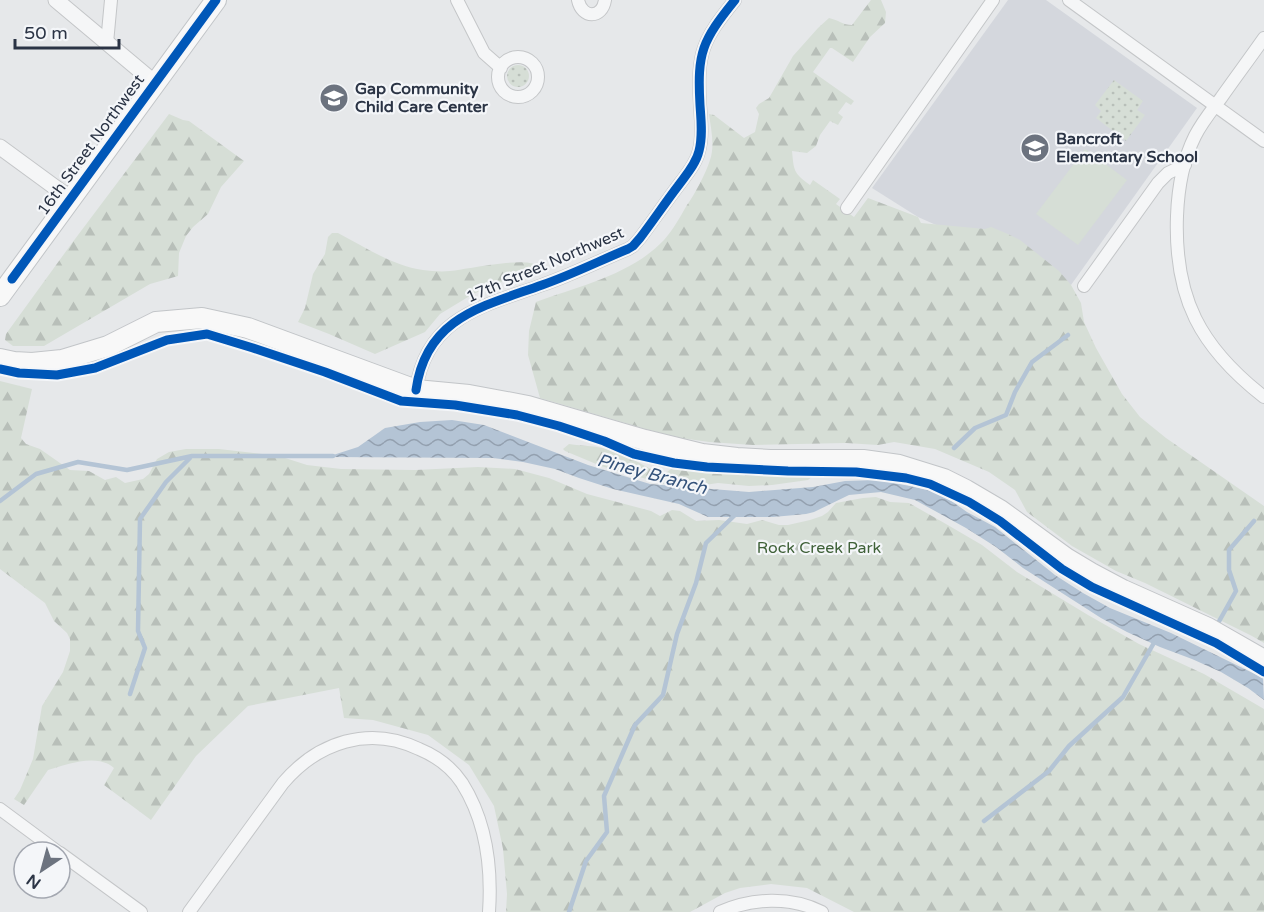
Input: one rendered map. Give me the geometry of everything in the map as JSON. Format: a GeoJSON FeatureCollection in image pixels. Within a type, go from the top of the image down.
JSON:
{"type":"FeatureCollection","features":[{"type":"Feature","properties":{"kind":"main road","name":"16th Street Northwest"},"geometry":{"type":"LineString","coordinates":[[0,296],[216,0]]}},
{"type":"Feature","properties":{"kind":"main road"},"geometry":{"type":"LineString","coordinates":[[0,359],[32,363],[62,360],[108,346],[156,322],[202,318],[248,328],[416,390],[469,395],[517,404],[645,441],[702,454],[762,460],[863,460],[921,471],[944,479],[977,496],[1066,558],[1098,577],[1132,595],[1208,628],[1264,660]]}},
{"type":"Feature","properties":{"kind":"street"},"geometry":{"type":"LineString","coordinates":[[56,0],[155,83]]}},
{"type":"Feature","properties":{"kind":"street"},"geometry":{"type":"LineString","coordinates":[[107,43],[111,0]]}},
{"type":"Feature","properties":{"kind":"street"},"geometry":{"type":"LineString","coordinates":[[458,0],[484,53],[501,68]]}},
{"type":"Feature","properties":{"kind":"street"},"geometry":{"type":"LineString","coordinates":[[578,0],[579,7],[591,14],[602,9],[605,0]]}},
{"type":"Feature","properties":{"kind":"street","name":"17th Street Northwest"},"geometry":{"type":"LineString","coordinates":[[416,390],[421,367],[433,345],[462,317],[483,306],[543,285],[628,249],[640,238],[696,161],[701,135],[698,78],[701,55],[712,29],[735,0]]}},
{"type":"Feature","properties":{"kind":"street"},"geometry":{"type":"LineString","coordinates":[[847,208],[993,0]]}},
{"type":"Feature","properties":{"kind":"street"},"geometry":{"type":"LineString","coordinates":[[1069,0],[1264,141]]}},
{"type":"Feature","properties":{"kind":"street"},"geometry":{"type":"LineString","coordinates":[[1264,38],[1195,135],[1185,165],[1179,195],[1176,236],[1179,269],[1185,294],[1201,329],[1216,353],[1238,376],[1264,397]]}},
{"type":"Feature","properties":{"kind":"street"},"geometry":{"type":"LineString","coordinates":[[0,147],[71,199]]}},
{"type":"Feature","properties":{"kind":"street"},"geometry":{"type":"LineString","coordinates":[[1084,286],[1158,183],[1168,173],[1185,165]]}},
{"type":"Feature","properties":{"kind":"street"},"geometry":{"type":"LineString","coordinates":[[189,912],[283,783],[298,767],[316,754],[335,745],[356,739],[378,737],[397,740],[424,751],[440,761],[460,781],[476,811],[485,843],[490,876],[489,912]]}},
{"type":"Feature","properties":{"kind":"street"},"geometry":{"type":"LineString","coordinates":[[0,809],[42,840]]}},
{"type":"Feature","properties":{"kind":"street"},"geometry":{"type":"LineString","coordinates":[[72,862],[141,912]]}},
{"type":"Feature","properties":{"kind":"street"},"geometry":{"type":"LineString","coordinates":[[720,912],[743,904],[781,901],[803,905],[822,912]]}},
{"type":"Feature","properties":{"kind":"shaded area","name":"Bancroft Elementary School"},"geometry":{"type":"Polygon","coordinates":[[[1008,0],[1046,0],[1197,108],[1071,285],[918,217],[872,188],[1008,0]]]}},
{"type":"Feature","properties":{"kind":"green space"},"geometry":{"type":"Polygon","coordinates":[[[871,0],[881,0],[886,12],[885,23],[870,37],[853,62],[830,48],[813,72],[854,101],[851,105],[846,102],[838,113],[843,117],[838,125],[830,121],[820,135],[816,146],[807,153],[792,151],[797,174],[810,185],[813,180],[840,199],[836,204],[854,217],[868,198],[918,217],[921,223],[985,229],[991,227],[1020,240],[1059,271],[1071,285],[1081,303],[1084,322],[1096,348],[1122,394],[1140,417],[1166,438],[1264,506],[1264,643],[1145,583],[1116,571],[1072,546],[1027,512],[1015,490],[989,472],[935,449],[894,442],[878,445],[846,443],[753,445],[709,442],[649,430],[540,398],[528,355],[529,331],[536,302],[604,278],[651,252],[673,228],[706,171],[712,149],[709,114],[714,115],[744,138],[755,132],[759,114],[756,108],[769,98],[793,56],[829,18],[852,25],[871,0]]]}},
{"type":"Feature","properties":{"kind":"green space"},"geometry":{"type":"Polygon","coordinates":[[[518,65],[526,68],[529,76],[526,84],[518,87],[510,84],[507,76],[510,68],[518,65]]]}},
{"type":"Feature","properties":{"kind":"green space"},"geometry":{"type":"Polygon","coordinates":[[[1114,80],[1143,101],[1137,110],[1145,115],[1126,141],[1096,118],[1101,111],[1095,105],[1114,80]]]}},
{"type":"Feature","properties":{"kind":"green space"},"geometry":{"type":"Polygon","coordinates":[[[169,114],[189,121],[244,161],[221,187],[208,214],[186,236],[179,253],[178,276],[150,284],[44,346],[13,346],[5,340],[6,334],[169,114]]]}},
{"type":"Feature","properties":{"kind":"green space"},"geometry":{"type":"Polygon","coordinates":[[[1085,149],[1127,180],[1078,245],[1036,214],[1085,149]]]}},
{"type":"Feature","properties":{"kind":"green space"},"geometry":{"type":"Polygon","coordinates":[[[332,233],[338,233],[390,260],[423,270],[447,271],[520,262],[536,265],[534,269],[526,273],[473,294],[440,314],[425,332],[375,354],[298,322],[305,308],[313,274],[325,254],[328,237],[332,233]]]}},
{"type":"Feature","properties":{"kind":"green space","name":"Rock Creek Park"},"geometry":{"type":"Polygon","coordinates":[[[0,381],[32,389],[21,438],[26,444],[40,449],[70,470],[89,471],[105,480],[116,477],[125,483],[143,479],[149,474],[157,459],[169,452],[186,449],[219,449],[279,456],[307,465],[341,469],[415,470],[478,467],[515,469],[549,478],[587,494],[651,511],[660,516],[672,510],[680,511],[696,521],[719,520],[747,524],[762,520],[788,525],[822,516],[836,503],[863,498],[876,497],[890,502],[909,503],[982,545],[1017,572],[1088,615],[1139,644],[1204,674],[1264,709],[1264,912],[854,912],[807,888],[771,884],[740,888],[725,893],[690,912],[506,912],[507,894],[503,849],[494,806],[469,765],[428,735],[373,720],[344,718],[339,688],[248,706],[196,756],[151,820],[104,785],[114,768],[91,760],[48,770],[24,805],[14,799],[33,759],[42,706],[63,672],[70,651],[70,639],[54,621],[45,603],[0,569],[0,381]]]}},
{"type":"Feature","properties":{"kind":"green space"},"geometry":{"type":"Polygon","coordinates":[[[569,444],[611,450],[663,475],[675,466],[687,464],[722,469],[809,470],[813,476],[808,480],[772,485],[664,484],[601,466],[565,451],[563,449],[569,444]]]}},
{"type":"Feature","properties":{"kind":"water"},"geometry":{"type":"Polygon","coordinates":[[[452,420],[484,425],[588,465],[650,484],[749,492],[813,487],[845,481],[877,480],[940,493],[967,512],[995,527],[1055,575],[1083,593],[1110,608],[1171,633],[1263,678],[1264,700],[1221,672],[1160,647],[1101,618],[1023,568],[996,547],[915,500],[881,492],[849,495],[806,514],[773,517],[708,517],[679,504],[613,489],[555,469],[523,462],[493,458],[327,457],[358,447],[385,428],[420,422],[452,420]]]}},
{"type":"Feature","properties":{"kind":"waterway"},"geometry":{"type":"LineString","coordinates":[[954,448],[975,428],[1006,415],[1015,392],[1032,362],[1068,335]]}},
{"type":"Feature","properties":{"kind":"waterway","name":"Piney Branch"},"geometry":{"type":"LineString","coordinates":[[0,501],[36,474],[78,462],[127,470],[192,456],[333,456]]}},
{"type":"Feature","properties":{"kind":"waterway"},"geometry":{"type":"LineString","coordinates":[[130,694],[145,648],[138,631],[140,519],[166,482],[190,458]]}},
{"type":"Feature","properties":{"kind":"waterway"},"geometry":{"type":"LineString","coordinates":[[569,912],[586,861],[607,832],[604,796],[635,725],[663,695],[677,634],[696,583],[706,543],[736,514]]}},
{"type":"Feature","properties":{"kind":"waterway"},"geometry":{"type":"LineString","coordinates":[[1217,625],[1236,591],[1229,570],[1229,550],[1254,521]]}},
{"type":"Feature","properties":{"kind":"waterway"},"geometry":{"type":"LineString","coordinates":[[984,821],[1049,771],[1069,746],[1123,697],[1155,641]]}},
{"type":"Feature","properties":{"kind":"cycle path"},"geometry":{"type":"LineString","coordinates":[[12,279],[216,0]]}},
{"type":"Feature","properties":{"kind":"cycle path"},"geometry":{"type":"LineString","coordinates":[[416,390],[422,365],[432,346],[445,330],[461,318],[479,308],[564,277],[628,249],[640,238],[698,156],[701,134],[699,87],[701,59],[715,26],[735,0]]}},
{"type":"Feature","properties":{"kind":"cycle path"},"geometry":{"type":"LineString","coordinates":[[0,369],[19,373],[57,375],[95,368],[167,340],[207,334],[325,372],[401,401],[455,405],[517,415],[559,426],[634,454],[674,463],[707,467],[856,472],[906,478],[930,484],[969,502],[1000,521],[1062,569],[1092,587],[1216,643],[1264,672]]}},
{"type":"Feature","properties":{"kind":"place","name":"Gap Community Child Care Center"},"geometry":{"type":"Point","coordinates":[334,98]}},
{"type":"Feature","properties":{"kind":"place","name":"Bancroft Elementary School"},"geometry":{"type":"Point","coordinates":[1035,148]}}]}
